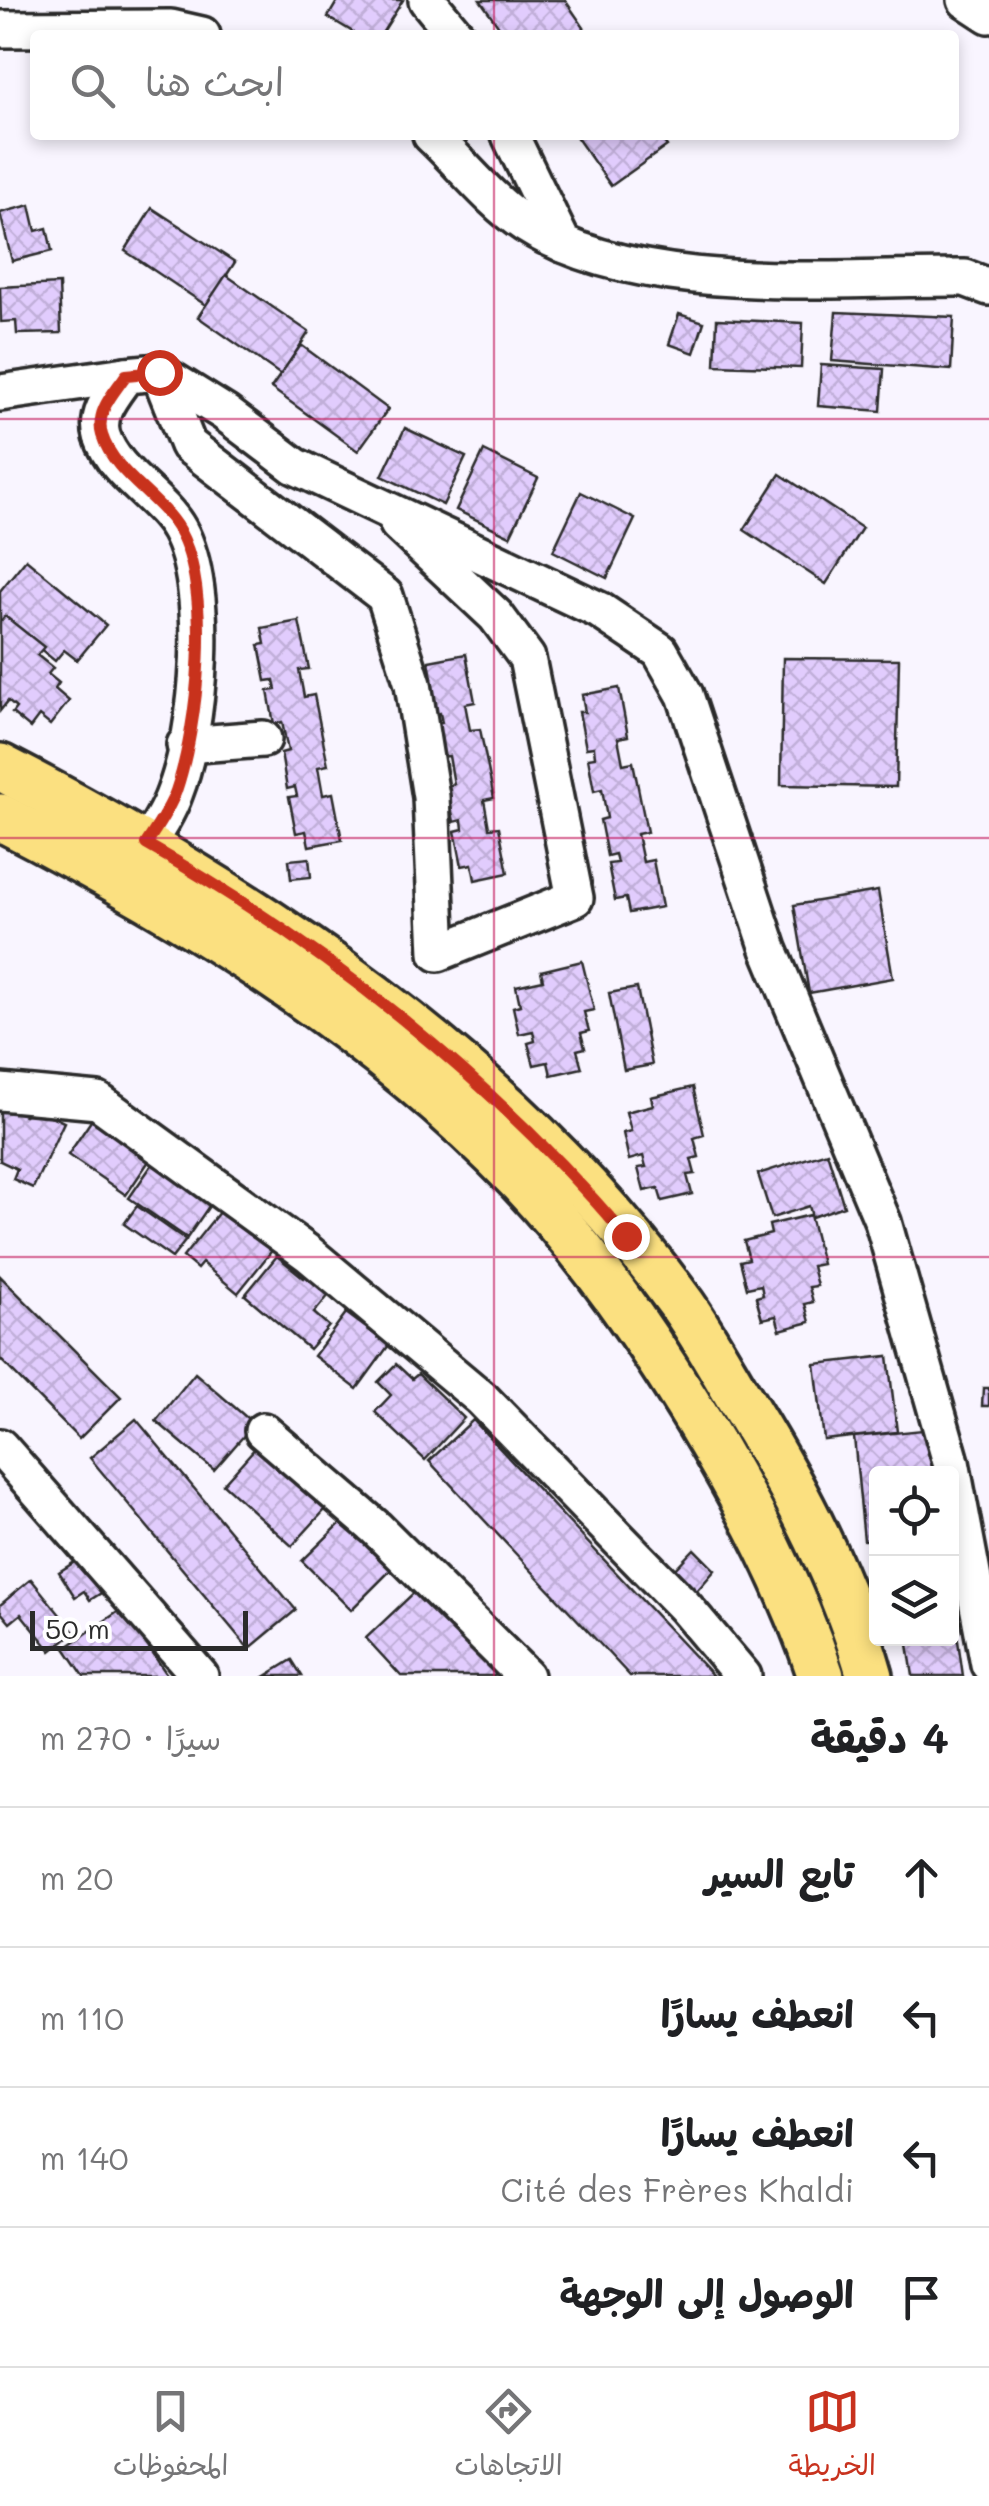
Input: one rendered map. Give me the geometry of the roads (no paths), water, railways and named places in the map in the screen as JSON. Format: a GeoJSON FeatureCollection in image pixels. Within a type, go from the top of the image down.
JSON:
{"type":"FeatureCollection","features":[{"type":"Feature","properties":{"kind":"main road"},"geometry":{"type":"LineString","coordinates":[[0,768],[135,863],[222,941],[377,1052],[462,1124],[568,1235],[670,1374],[719,1456],[804,1625],[821,1676]]}},
{"type":"Feature","properties":{"kind":"main road"},"geometry":{"type":"LineString","coordinates":[[0,817],[135,863],[348,976],[427,1039],[569,1170],[684,1307],[806,1509],[870,1676]]}},
{"type":"Feature","properties":{"kind":"street"},"geometry":{"type":"LineString","coordinates":[[427,0],[452,30]]}},
{"type":"Feature","properties":{"kind":"street"},"geometry":{"type":"LineString","coordinates":[[966,0],[989,15]]}},
{"type":"Feature","properties":{"kind":"street"},"geometry":{"type":"LineString","coordinates":[[0,30],[180,30]]}},
{"type":"Feature","properties":{"kind":"street"},"geometry":{"type":"LineString","coordinates":[[436,140],[522,222],[563,244],[679,276],[965,278],[989,287]]}},
{"type":"Feature","properties":{"kind":"street"},"geometry":{"type":"LineString","coordinates":[[512,140],[563,244]]}},
{"type":"Feature","properties":{"kind":"street"},"geometry":{"type":"LineString","coordinates":[[143,374],[188,445],[385,596],[413,684],[431,796],[438,953],[575,898],[528,658],[496,616],[375,502]]}},
{"type":"Feature","properties":{"kind":"street"},"geometry":{"type":"LineString","coordinates":[[135,863],[177,790],[202,629],[192,571],[178,530],[126,472],[102,436],[102,410],[143,374]]}},
{"type":"Feature","properties":{"kind":"street"},"geometry":{"type":"LineString","coordinates":[[0,393],[143,374],[225,413],[295,466],[599,610],[660,651],[685,696],[768,949],[883,1222],[951,1462],[989,1664]]}},
{"type":"Feature","properties":{"kind":"street"},"geometry":{"type":"LineString","coordinates":[[186,745],[262,739]]}},
{"type":"Feature","properties":{"kind":"street"},"geometry":{"type":"LineString","coordinates":[[0,1092],[98,1101],[309,1254],[481,1398],[684,1606],[743,1676]]}},
{"type":"Feature","properties":{"kind":"street"},"geometry":{"type":"LineString","coordinates":[[263,1430],[376,1528],[525,1676]]}},
{"type":"Feature","properties":{"kind":"street"},"geometry":{"type":"LineString","coordinates":[[0,1447],[200,1676]]}}]}
